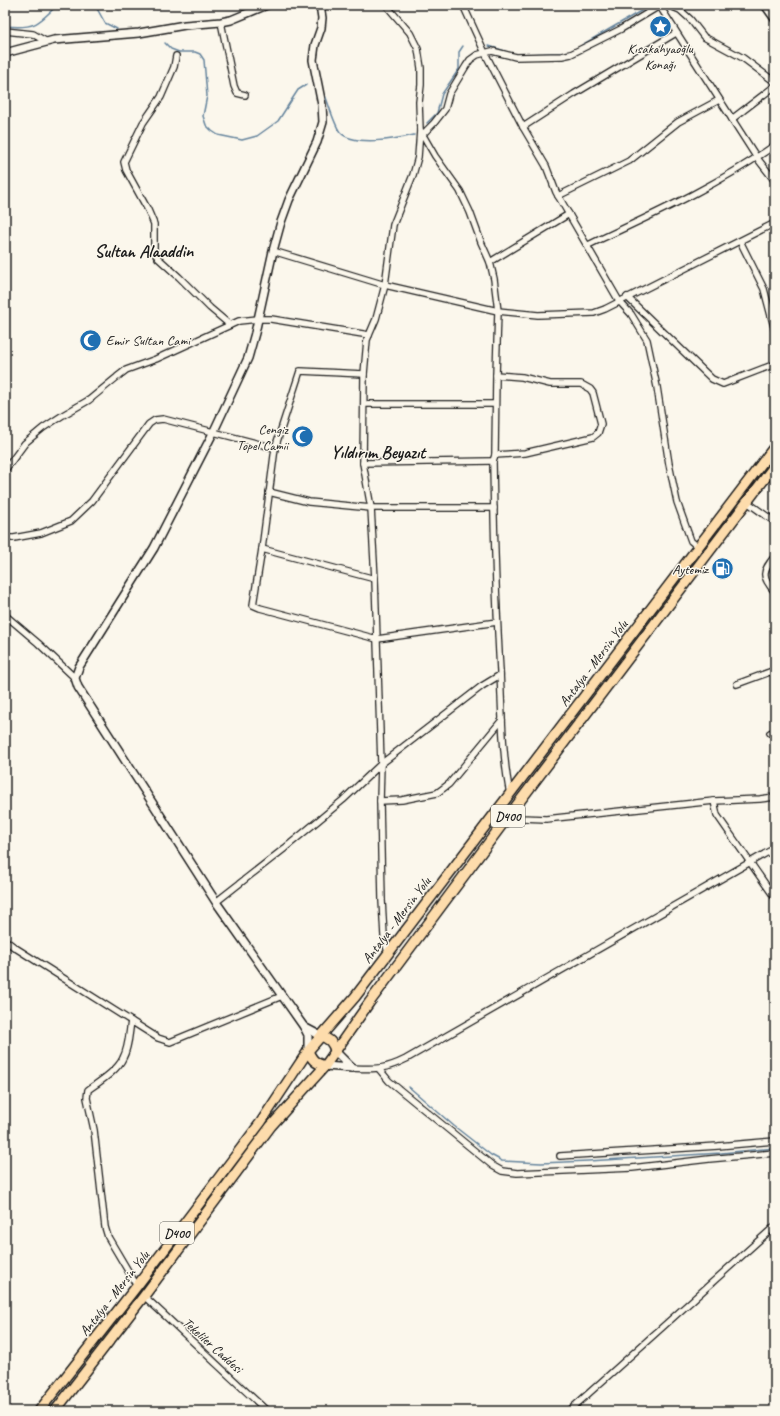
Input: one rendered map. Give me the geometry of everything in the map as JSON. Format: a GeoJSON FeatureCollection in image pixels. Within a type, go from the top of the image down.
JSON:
{"type":"FeatureCollection","features":[{"type":"Feature","properties":{"kind":"highway","name":"Antalya - Mersin Yolu"},"geometry":{"type":"LineString","coordinates":[[39,1411],[137,1286],[261,1122],[308,1051],[356,997],[775,446]]}},
{"type":"Feature","properties":{"kind":"highway","name":"Antalya - Mersin Yolu"},"geometry":{"type":"LineString","coordinates":[[55,1411],[144,1296],[271,1126],[324,1066],[369,1003],[510,814],[775,465]]}},
{"type":"Feature","properties":{"kind":"highway"},"geometry":{"type":"LineString","coordinates":[[321,1036],[331,1041],[334,1045],[335,1051]]}},
{"type":"Feature","properties":{"kind":"highway"},"geometry":{"type":"LineString","coordinates":[[308,1051],[314,1062],[324,1066]]}},
{"type":"Feature","properties":{"kind":"street"},"geometry":{"type":"LineString","coordinates":[[5,62],[6,53],[54,40],[221,22],[231,20],[267,5]]}},
{"type":"Feature","properties":{"kind":"street"},"geometry":{"type":"LineString","coordinates":[[75,678],[79,667],[154,548],[213,433],[248,358],[281,222],[289,200],[317,142],[323,122],[322,105],[314,60],[315,45],[321,28],[322,18],[320,5]]}},
{"type":"Feature","properties":{"kind":"street"},"geometry":{"type":"LineString","coordinates":[[386,5],[410,33],[418,49],[421,68],[419,102],[421,132],[418,157],[413,175],[393,225],[385,286],[376,319],[367,340],[364,374],[363,463],[371,508],[375,579],[381,764],[380,801],[382,900],[384,936],[388,953]]}},
{"type":"Feature","properties":{"kind":"street"},"geometry":{"type":"LineString","coordinates":[[463,5],[485,53],[523,126],[546,166],[558,196],[588,245],[619,301],[631,314],[646,340],[657,387],[677,502],[691,541],[698,547]]}},
{"type":"Feature","properties":{"kind":"street"},"geometry":{"type":"LineString","coordinates":[[421,132],[434,123],[445,108],[449,94],[468,63],[477,55],[494,51],[516,56],[562,56],[571,54],[621,29],[661,5],[676,33],[719,100],[757,158],[775,181]]}},
{"type":"Feature","properties":{"kind":"street"},"geometry":{"type":"LineString","coordinates":[[668,5],[680,10],[690,19],[704,37],[742,58],[775,82]]}},
{"type":"Feature","properties":{"kind":"street"},"geometry":{"type":"LineString","coordinates":[[765,5],[775,19]]}},
{"type":"Feature","properties":{"kind":"street"},"geometry":{"type":"LineString","coordinates":[[772,5],[775,9]]}},
{"type":"Feature","properties":{"kind":"street"},"geometry":{"type":"LineString","coordinates":[[221,22],[234,86],[237,93],[245,95]]}},
{"type":"Feature","properties":{"kind":"street"},"geometry":{"type":"LineString","coordinates":[[5,31],[33,34],[48,42]]}},
{"type":"Feature","properties":{"kind":"street"},"geometry":{"type":"LineString","coordinates":[[523,126],[676,33]]}},
{"type":"Feature","properties":{"kind":"street"},"geometry":{"type":"LineString","coordinates":[[176,56],[174,67],[161,97],[143,123],[124,162],[126,170],[154,224],[154,252],[158,258],[210,308],[230,325]]}},
{"type":"Feature","properties":{"kind":"street"},"geometry":{"type":"LineString","coordinates":[[732,120],[775,86]]}},
{"type":"Feature","properties":{"kind":"street"},"geometry":{"type":"LineString","coordinates":[[558,196],[628,161],[678,122],[719,100]]}},
{"type":"Feature","properties":{"kind":"street"},"geometry":{"type":"LineString","coordinates":[[421,132],[435,156],[460,191],[470,212],[480,242],[490,262],[494,280],[498,311],[495,455],[493,461],[497,622],[502,720],[507,779],[510,795]]}},
{"type":"Feature","properties":{"kind":"street"},"geometry":{"type":"LineString","coordinates":[[588,245],[685,199],[757,158],[775,145]]}},
{"type":"Feature","properties":{"kind":"street"},"geometry":{"type":"LineString","coordinates":[[490,262],[569,214]]}},
{"type":"Feature","properties":{"kind":"street"},"geometry":{"type":"LineString","coordinates":[[273,251],[385,286],[498,311],[538,315],[594,313],[775,223]]}},
{"type":"Feature","properties":{"kind":"street"},"geometry":{"type":"LineString","coordinates":[[740,241],[764,289],[775,331]]}},
{"type":"Feature","properties":{"kind":"street"},"geometry":{"type":"LineString","coordinates":[[627,297],[712,380],[723,384],[775,364]]}},
{"type":"Feature","properties":{"kind":"street"},"geometry":{"type":"LineString","coordinates":[[5,470],[25,443],[43,428],[89,400],[126,370],[156,359],[230,325],[258,319],[271,319],[369,335]]}},
{"type":"Feature","properties":{"kind":"street"},"geometry":{"type":"LineString","coordinates":[[364,374],[300,371],[275,448],[253,605],[377,638],[497,622]]}},
{"type":"Feature","properties":{"kind":"street"},"geometry":{"type":"LineString","coordinates":[[495,455],[525,453],[593,437],[598,433],[601,424],[593,393],[590,389],[581,384],[550,384],[522,377],[496,375]]}},
{"type":"Feature","properties":{"kind":"street"},"geometry":{"type":"LineString","coordinates":[[364,404],[495,404]]}},
{"type":"Feature","properties":{"kind":"street"},"geometry":{"type":"LineString","coordinates":[[5,538],[14,538],[41,532],[70,521],[92,501],[148,424],[155,420],[162,419],[275,448]]}},
{"type":"Feature","properties":{"kind":"street"},"geometry":{"type":"LineString","coordinates":[[363,463],[493,461]]}},
{"type":"Feature","properties":{"kind":"street"},"geometry":{"type":"LineString","coordinates":[[269,492],[309,502],[371,508],[494,508]]}},
{"type":"Feature","properties":{"kind":"street"},"geometry":{"type":"LineString","coordinates":[[747,502],[775,522]]}},
{"type":"Feature","properties":{"kind":"street"},"geometry":{"type":"LineString","coordinates":[[262,549],[375,579]]}},
{"type":"Feature","properties":{"kind":"street"},"geometry":{"type":"LineString","coordinates":[[775,556],[766,568],[764,575],[767,583],[775,592]]}},
{"type":"Feature","properties":{"kind":"street"},"geometry":{"type":"LineString","coordinates":[[5,615],[38,643],[75,678],[78,687],[216,902],[304,1027],[308,1035],[308,1051]]}},
{"type":"Feature","properties":{"kind":"street"},"geometry":{"type":"LineString","coordinates":[[737,684],[775,670]]}},
{"type":"Feature","properties":{"kind":"street"},"geometry":{"type":"LineString","coordinates":[[216,902],[343,800],[381,764],[482,686],[500,675]]}},
{"type":"Feature","properties":{"kind":"street"},"geometry":{"type":"LineString","coordinates":[[380,801],[402,800],[437,793],[449,784],[502,720]]}},
{"type":"Feature","properties":{"kind":"street"},"geometry":{"type":"LineString","coordinates":[[510,814],[522,818],[546,819],[714,801],[775,797]]}},
{"type":"Feature","properties":{"kind":"street"},"geometry":{"type":"LineString","coordinates":[[714,801],[717,815],[775,898]]}},
{"type":"Feature","properties":{"kind":"street"},"geometry":{"type":"LineString","coordinates":[[324,1066],[379,1069],[394,1065],[775,848]]}},
{"type":"Feature","properties":{"kind":"street"},"geometry":{"type":"LineString","coordinates":[[5,940],[158,1038],[170,1042],[282,996]]}},
{"type":"Feature","properties":{"kind":"street"},"geometry":{"type":"LineString","coordinates":[[131,1021],[123,1060],[116,1068],[88,1090],[87,1098],[94,1130],[105,1227],[108,1237],[137,1286]]}},
{"type":"Feature","properties":{"kind":"street"},"geometry":{"type":"LineString","coordinates":[[304,1027],[321,1036]]}},
{"type":"Feature","properties":{"kind":"street"},"geometry":{"type":"LineString","coordinates":[[335,1051],[352,1068]]}},
{"type":"Feature","properties":{"kind":"street"},"geometry":{"type":"LineString","coordinates":[[379,1069],[389,1081],[493,1166],[502,1171],[517,1173],[632,1168],[775,1153]]}},
{"type":"Feature","properties":{"kind":"street"},"geometry":{"type":"LineString","coordinates":[[560,1156],[775,1141]]}},
{"type":"Feature","properties":{"kind":"street"},"geometry":{"type":"LineString","coordinates":[[569,1411],[775,1226]]}},
{"type":"Feature","properties":{"kind":"street","name":"Tekeliler Caddesi"},"geometry":{"type":"LineString","coordinates":[[144,1296],[267,1411]]}},
{"type":"Feature","properties":{"kind":"waterway"},"geometry":{"type":"LineString","coordinates":[[5,26],[22,27],[34,24],[45,17],[57,5]]}},
{"type":"Feature","properties":{"kind":"waterway"},"geometry":{"type":"LineString","coordinates":[[95,5],[105,23],[117,29]]}},
{"type":"Feature","properties":{"kind":"waterway"},"geometry":{"type":"LineString","coordinates":[[582,45],[646,8]]}},
{"type":"Feature","properties":{"kind":"waterway"},"geometry":{"type":"LineString","coordinates":[[165,43],[171,49],[179,52],[195,52],[200,54],[204,60],[207,96],[203,116],[206,125],[218,135],[242,140],[257,136],[278,121],[298,90],[306,85]]}},
{"type":"Feature","properties":{"kind":"waterway"},"geometry":{"type":"LineString","coordinates":[[427,123],[437,113],[442,94],[459,69],[459,52],[463,46]]}},
{"type":"Feature","properties":{"kind":"waterway"},"geometry":{"type":"LineString","coordinates":[[489,46],[505,51]]}},
{"type":"Feature","properties":{"kind":"waterway"},"geometry":{"type":"LineString","coordinates":[[516,54],[564,53]]}},
{"type":"Feature","properties":{"kind":"waterway"},"geometry":{"type":"LineString","coordinates":[[325,95],[338,129],[346,137],[365,141],[376,141],[414,135]]}},
{"type":"Feature","properties":{"kind":"waterway"},"geometry":{"type":"LineString","coordinates":[[409,1087],[454,1126],[491,1155],[502,1161],[541,1163],[588,1161],[721,1153],[775,1148]]}},
{"type":"Feature","properties":{"kind":"place","name":"Kısakahyaoğlu Konağı"},"geometry":{"type":"Point","coordinates":[660,26]}},
{"type":"Feature","properties":{"kind":"place","name":"Emir Sultan Cami"},"geometry":{"type":"Point","coordinates":[91,340]}},
{"type":"Feature","properties":{"kind":"place","name":"Cengiz Topel Camii"},"geometry":{"type":"Point","coordinates":[303,437]}},
{"type":"Feature","properties":{"kind":"place","name":"Aytemiz"},"geometry":{"type":"Point","coordinates":[723,569]}},
{"type":"Feature","properties":{"kind":"district","name":"Sultan Alaaddin"},"geometry":{"type":"Point","coordinates":[144,251]}},
{"type":"Feature","properties":{"kind":"district","name":"Yıldırım Beyazıt"},"geometry":{"type":"Point","coordinates":[378,452]}}]}
